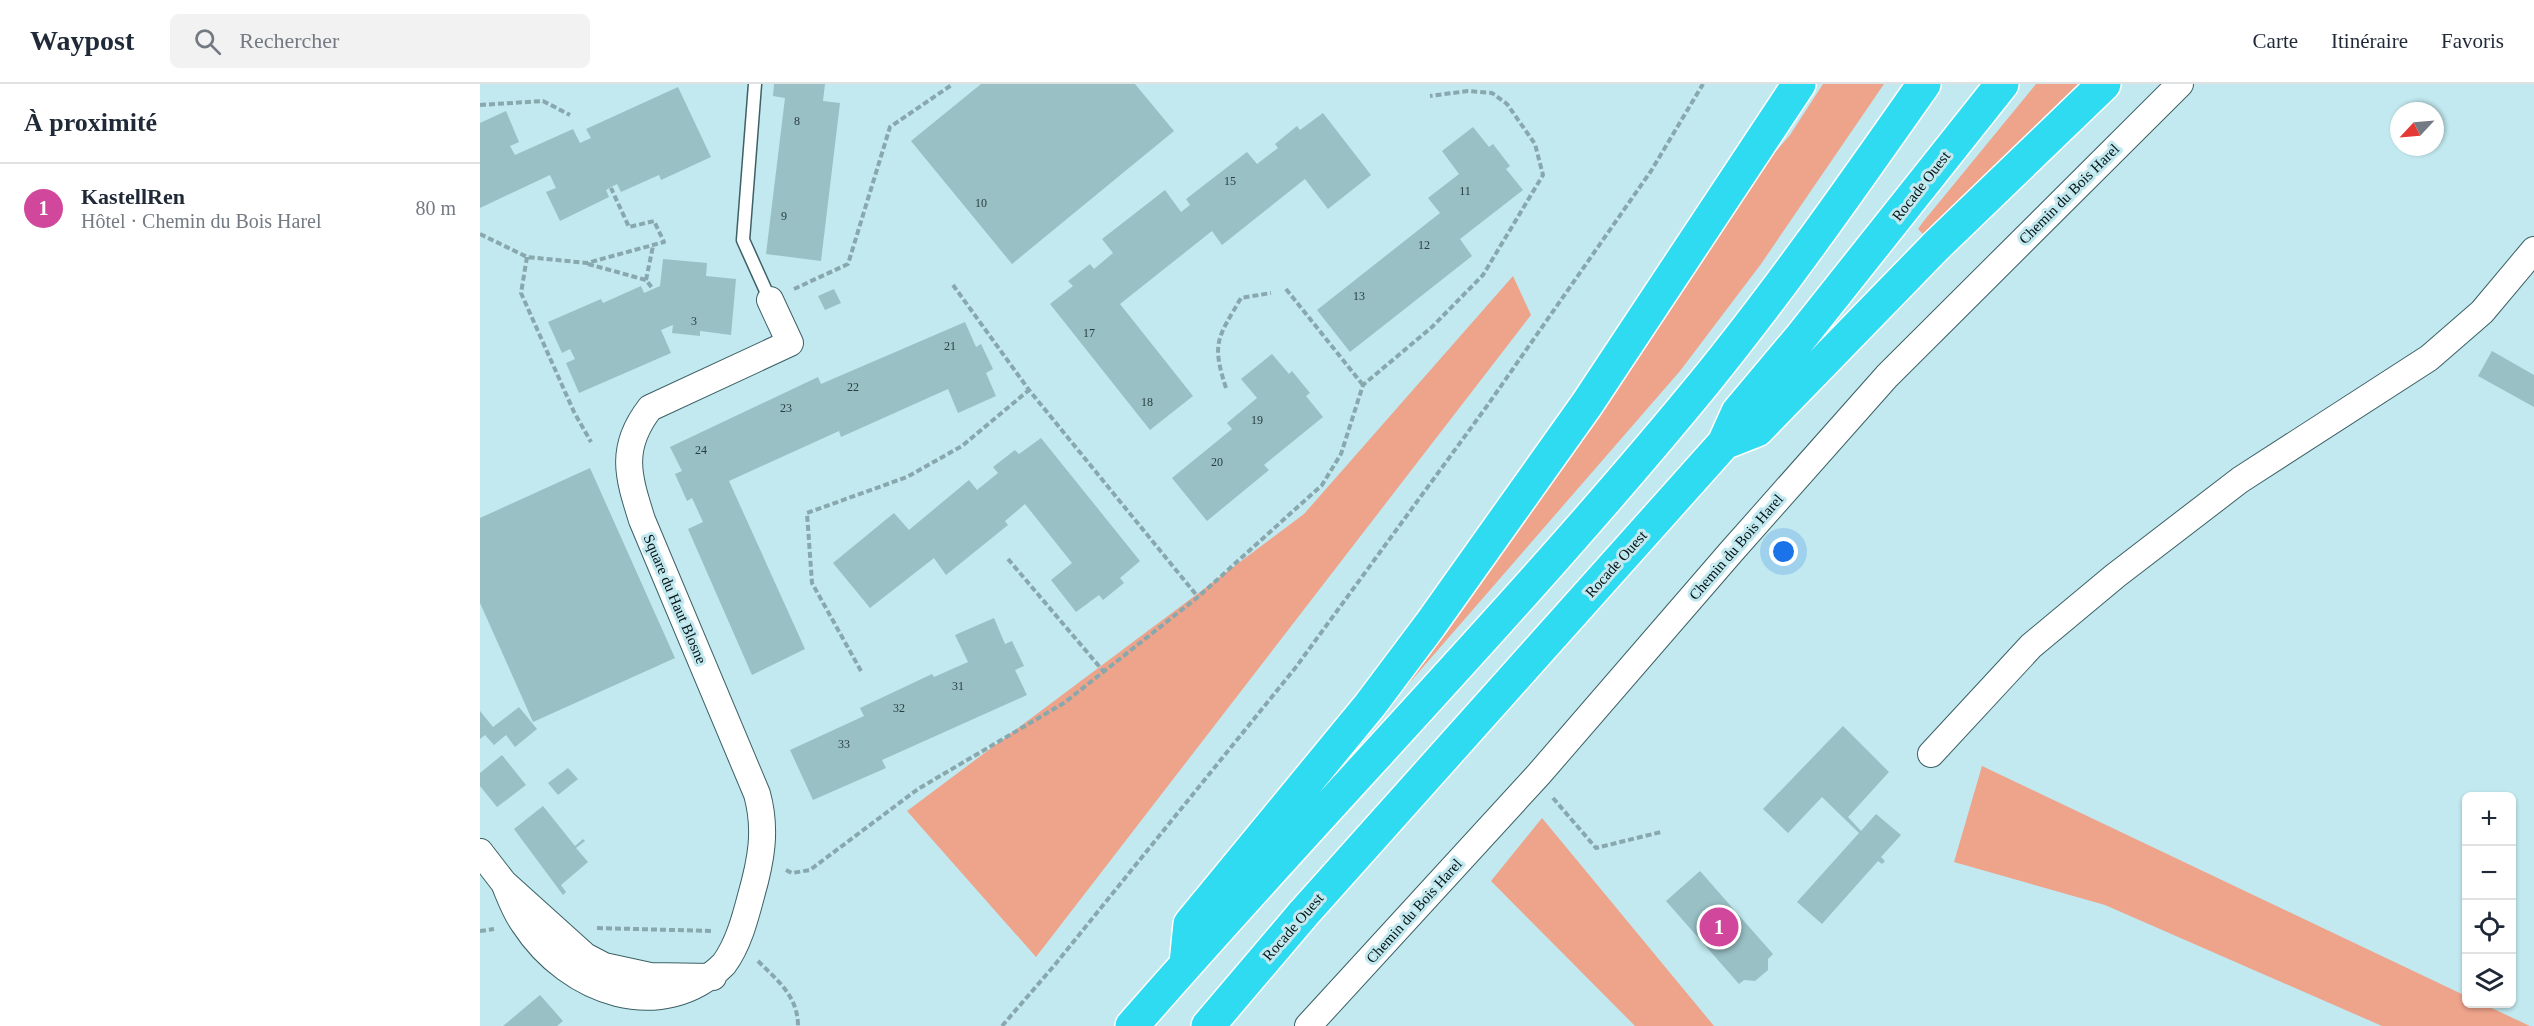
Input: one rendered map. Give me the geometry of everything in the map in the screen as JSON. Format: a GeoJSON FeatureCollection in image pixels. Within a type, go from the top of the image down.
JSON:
{"type":"FeatureCollection","features":[{"type":"Feature","properties":{"kind":"highway"},"geometry":{"type":"LineString","coordinates":[[1186,964],[1190,924],[1370,705],[1430,625],[1587,404],[1799,84]]}},
{"type":"Feature","properties":{"kind":"highway"},"geometry":{"type":"LineString","coordinates":[[1132,1026],[1544,571],[1706,381],[1806,250],[1924,84]]}},
{"type":"Feature","properties":{"kind":"highway","name":"Rocade Ouest"},"geometry":{"type":"LineString","coordinates":[[1208,1026],[1311,905],[1724,443],[1738,412],[1802,337],[2002,84]]}},
{"type":"Feature","properties":{"kind":"highway"},"geometry":{"type":"LineString","coordinates":[[1724,443],[1757,430],[1936,246],[2104,84]]}},
{"type":"Feature","properties":{"kind":"street","name":"Chemin du Bois Harel"},"geometry":{"type":"LineString","coordinates":[[1308,1026],[1539,774],[1762,516],[1887,376],[2180,84]]}},
{"type":"Feature","properties":{"kind":"street"},"geometry":{"type":"LineString","coordinates":[[1931,754],[2031,646],[2115,576],[2240,480],[2428,358],[2482,312],[2534,250]]}},
{"type":"Feature","properties":{"kind":"street","name":"Square du Haut Blosne"},"geometry":{"type":"LineString","coordinates":[[504,883],[522,922],[540,946],[578,983],[608,999],[627,1005],[670,1003],[693,994],[713,977],[725,962],[736,940],[745,918],[761,858],[764,832],[757,794],[642,520],[630,482],[628,450],[636,426],[650,408],[790,344],[770,300]]}},
{"type":"Feature","properties":{"kind":"street"},"geometry":{"type":"LineString","coordinates":[[480,852],[504,883],[552,924],[585,957],[604,966],[650,976],[713,977]]}},
{"type":"Feature","properties":{"kind":"lane","name":"Square du Haut Blosne"},"geometry":{"type":"LineString","coordinates":[[755,84],[743,240],[770,300]]}},
{"type":"Feature","properties":{"kind":"path"},"geometry":{"type":"LineString","coordinates":[[770,300],[848,264],[890,127],[953,84]]}},
{"type":"Feature","properties":{"kind":"path"},"geometry":{"type":"LineString","coordinates":[[1002,1026],[1053,967],[1296,668],[1487,406],[1651,171],[1703,84]]}},
{"type":"Feature","properties":{"kind":"path"},"geometry":{"type":"LineString","coordinates":[[761,858],[792,873],[810,870],[918,789],[1064,703],[1198,597],[1322,485],[1341,454],[1363,385],[1432,327],[1483,275],[1520,208],[1543,175],[1534,144],[1507,104],[1492,93],[1468,91],[1430,96]]}},
{"type":"Feature","properties":{"kind":"path"},"geometry":{"type":"LineString","coordinates":[[480,105],[543,101],[570,115]]}},
{"type":"Feature","properties":{"kind":"path"},"geometry":{"type":"LineString","coordinates":[[587,264],[664,242],[654,221],[629,227],[611,188]]}},
{"type":"Feature","properties":{"kind":"path"},"geometry":{"type":"LineString","coordinates":[[480,234],[527,257],[587,264],[646,280],[653,289]]}},
{"type":"Feature","properties":{"kind":"path"},"geometry":{"type":"LineString","coordinates":[[646,280],[653,246]]}},
{"type":"Feature","properties":{"kind":"path"},"geometry":{"type":"LineString","coordinates":[[527,257],[521,293],[574,412],[591,442]]}},
{"type":"Feature","properties":{"kind":"path"},"geometry":{"type":"LineString","coordinates":[[953,285],[1029,390],[1198,597]]}},
{"type":"Feature","properties":{"kind":"path"},"geometry":{"type":"LineString","coordinates":[[1286,289],[1363,385]]}},
{"type":"Feature","properties":{"kind":"path"},"geometry":{"type":"LineString","coordinates":[[1226,388],[1217,360],[1218,339],[1241,297],[1270,293]]}},
{"type":"Feature","properties":{"kind":"path"},"geometry":{"type":"LineString","coordinates":[[861,671],[812,583],[807,513],[907,477],[962,446],[1029,390]]}},
{"type":"Feature","properties":{"kind":"path"},"geometry":{"type":"LineString","coordinates":[[1008,559],[1104,672]]}},
{"type":"Feature","properties":{"kind":"path"},"geometry":{"type":"LineString","coordinates":[[1539,774],[1555,802],[1596,848],[1661,832]]}},
{"type":"Feature","properties":{"kind":"path"},"geometry":{"type":"LineString","coordinates":[[552,924],[655,931],[706,929],[736,940],[787,989],[798,1012],[798,1026]]}},
{"type":"Feature","properties":{"kind":"shaded area"},"geometry":{"type":"Polygon","coordinates":[[[1823,84],[1884,84],[1761,264],[1680,371],[1351,750],[1745,187],[1790,135],[1823,84]]]}},
{"type":"Feature","properties":{"kind":"shaded area"},"geometry":{"type":"Polygon","coordinates":[[[2036,84],[2091,84],[1929,240],[1918,229],[2036,84]]]}},
{"type":"Feature","properties":{"kind":"shaded area"},"geometry":{"type":"Polygon","coordinates":[[[1513,276],[1531,315],[1036,957],[907,811],[1304,514],[1513,276]]]}},
{"type":"Feature","properties":{"kind":"shaded area"},"geometry":{"type":"Polygon","coordinates":[[[1982,766],[2462,994],[2462,1008],[2492,1008],[2530,1026],[2382,1026],[2105,905],[1954,862],[1982,766]]]}},
{"type":"Feature","properties":{"kind":"shaded area"},"geometry":{"type":"Polygon","coordinates":[[[1542,818],[1714,1026],[1635,1026],[1491,881],[1542,818]]]}},
{"type":"Feature","properties":{"kind":"building"},"geometry":{"type":"Polygon","coordinates":[[[774,84],[825,84],[823,101],[840,103],[821,261],[766,254],[785,98],[773,96],[774,84]]]}},
{"type":"Feature","properties":{"kind":"building"},"geometry":{"type":"Polygon","coordinates":[[[981,84],[1135,84],[1174,131],[1012,264],[911,141],[981,84]]]}},
{"type":"Feature","properties":{"kind":"building"},"geometry":{"type":"Polygon","coordinates":[[[678,87],[711,157],[661,180],[659,175],[621,192],[617,184],[606,190],[609,197],[560,221],[546,192],[556,188],[550,175],[480,208],[480,123],[506,111],[519,142],[510,146],[515,155],[573,129],[580,143],[591,138],[586,129],[678,87]]]}},
{"type":"Feature","properties":{"kind":"building"},"geometry":{"type":"Polygon","coordinates":[[[1323,113],[1371,175],[1328,209],[1305,179],[1222,245],[1212,231],[1120,304],[1193,396],[1150,430],[1050,304],[1073,286],[1068,281],[1090,264],[1094,269],[1113,253],[1102,239],[1165,190],[1181,212],[1190,205],[1186,199],[1247,152],[1257,164],[1278,148],[1275,144],[1297,126],[1300,130],[1323,113]]]}},
{"type":"Feature","properties":{"kind":"building"},"geometry":{"type":"Polygon","coordinates":[[[1473,127],[1489,147],[1493,144],[1510,166],[1506,169],[1523,190],[1460,239],[1472,256],[1350,352],[1317,310],[1440,213],[1428,198],[1459,174],[1442,151],[1473,127]]]}},
{"type":"Feature","properties":{"kind":"building"},"geometry":{"type":"Polygon","coordinates":[[[663,259],[707,263],[706,276],[736,279],[731,335],[700,331],[700,336],[672,333],[673,325],[661,330],[671,353],[579,393],[566,363],[575,359],[570,349],[562,353],[548,322],[601,299],[603,303],[641,286],[644,293],[660,286],[663,259]]]}},
{"type":"Feature","properties":{"kind":"building"},"geometry":{"type":"Polygon","coordinates":[[[834,289],[841,303],[825,310],[818,296],[834,289]]]}},
{"type":"Feature","properties":{"kind":"building"},"geometry":{"type":"Polygon","coordinates":[[[965,322],[976,347],[981,344],[993,369],[986,373],[996,396],[958,413],[948,389],[841,437],[839,431],[729,481],[805,649],[752,675],[688,529],[703,522],[692,498],[687,501],[675,474],[682,471],[670,447],[818,377],[821,384],[965,322]]]}},
{"type":"Feature","properties":{"kind":"building"},"geometry":{"type":"Polygon","coordinates":[[[2492,351],[2534,375],[2534,407],[2478,376],[2492,351]]]}},
{"type":"Feature","properties":{"kind":"building"},"geometry":{"type":"Polygon","coordinates":[[[1272,354],[1289,374],[1292,371],[1310,393],[1306,396],[1323,417],[1264,465],[1269,470],[1207,521],[1172,478],[1232,429],[1227,423],[1257,398],[1241,379],[1272,354]]]}},
{"type":"Feature","properties":{"kind":"building"},"geometry":{"type":"Polygon","coordinates":[[[1041,438],[1140,561],[1120,578],[1124,583],[1103,600],[1099,595],[1076,612],[1051,580],[1072,563],[1025,504],[1005,521],[1008,525],[946,575],[934,558],[870,608],[833,563],[894,513],[909,530],[969,480],[977,490],[998,473],[993,467],[1015,450],[1019,454],[1041,438]]]}},
{"type":"Feature","properties":{"kind":"building"},"geometry":{"type":"Polygon","coordinates":[[[590,468],[675,658],[533,722],[480,603],[480,518],[590,468]]]}},
{"type":"Feature","properties":{"kind":"building"},"geometry":{"type":"Polygon","coordinates":[[[994,618],[1005,644],[1012,641],[1024,666],[1015,670],[1027,695],[882,760],[886,768],[813,800],[790,750],[864,716],[860,708],[932,674],[934,677],[968,662],[955,635],[994,618]]]}},
{"type":"Feature","properties":{"kind":"building"},"geometry":{"type":"Polygon","coordinates":[[[519,707],[537,729],[515,747],[506,735],[494,745],[485,735],[480,739],[480,711],[493,727],[519,707]]]}},
{"type":"Feature","properties":{"kind":"building"},"geometry":{"type":"Polygon","coordinates":[[[1843,726],[1889,772],[1848,817],[1861,831],[1876,814],[1901,835],[1881,857],[1885,861],[1882,864],[1878,861],[1822,924],[1797,902],[1859,833],[1822,797],[1788,833],[1763,809],[1843,726]]]}},
{"type":"Feature","properties":{"kind":"building"},"geometry":{"type":"Polygon","coordinates":[[[502,755],[526,785],[497,807],[480,786],[480,773],[502,755]]]}},
{"type":"Feature","properties":{"kind":"building"},"geometry":{"type":"Polygon","coordinates":[[[568,768],[578,779],[558,795],[548,783],[568,768]]]}},
{"type":"Feature","properties":{"kind":"building"},"geometry":{"type":"Polygon","coordinates":[[[543,806],[575,846],[583,839],[585,841],[576,848],[588,862],[561,885],[566,892],[563,895],[514,829],[543,806]]]}},
{"type":"Feature","properties":{"kind":"building"},"geometry":{"type":"Polygon","coordinates":[[[1700,871],[1773,954],[1768,959],[1768,970],[1755,981],[1744,980],[1739,984],[1666,901],[1700,871]]]}},
{"type":"Feature","properties":{"kind":"building"},"geometry":{"type":"Polygon","coordinates":[[[540,995],[563,1021],[557,1026],[503,1026],[540,995]]]}},
{"type":"Feature","properties":{"kind":"place","name":"KastellRen"},"geometry":{"type":"Point","coordinates":[1719,927]}}]}
